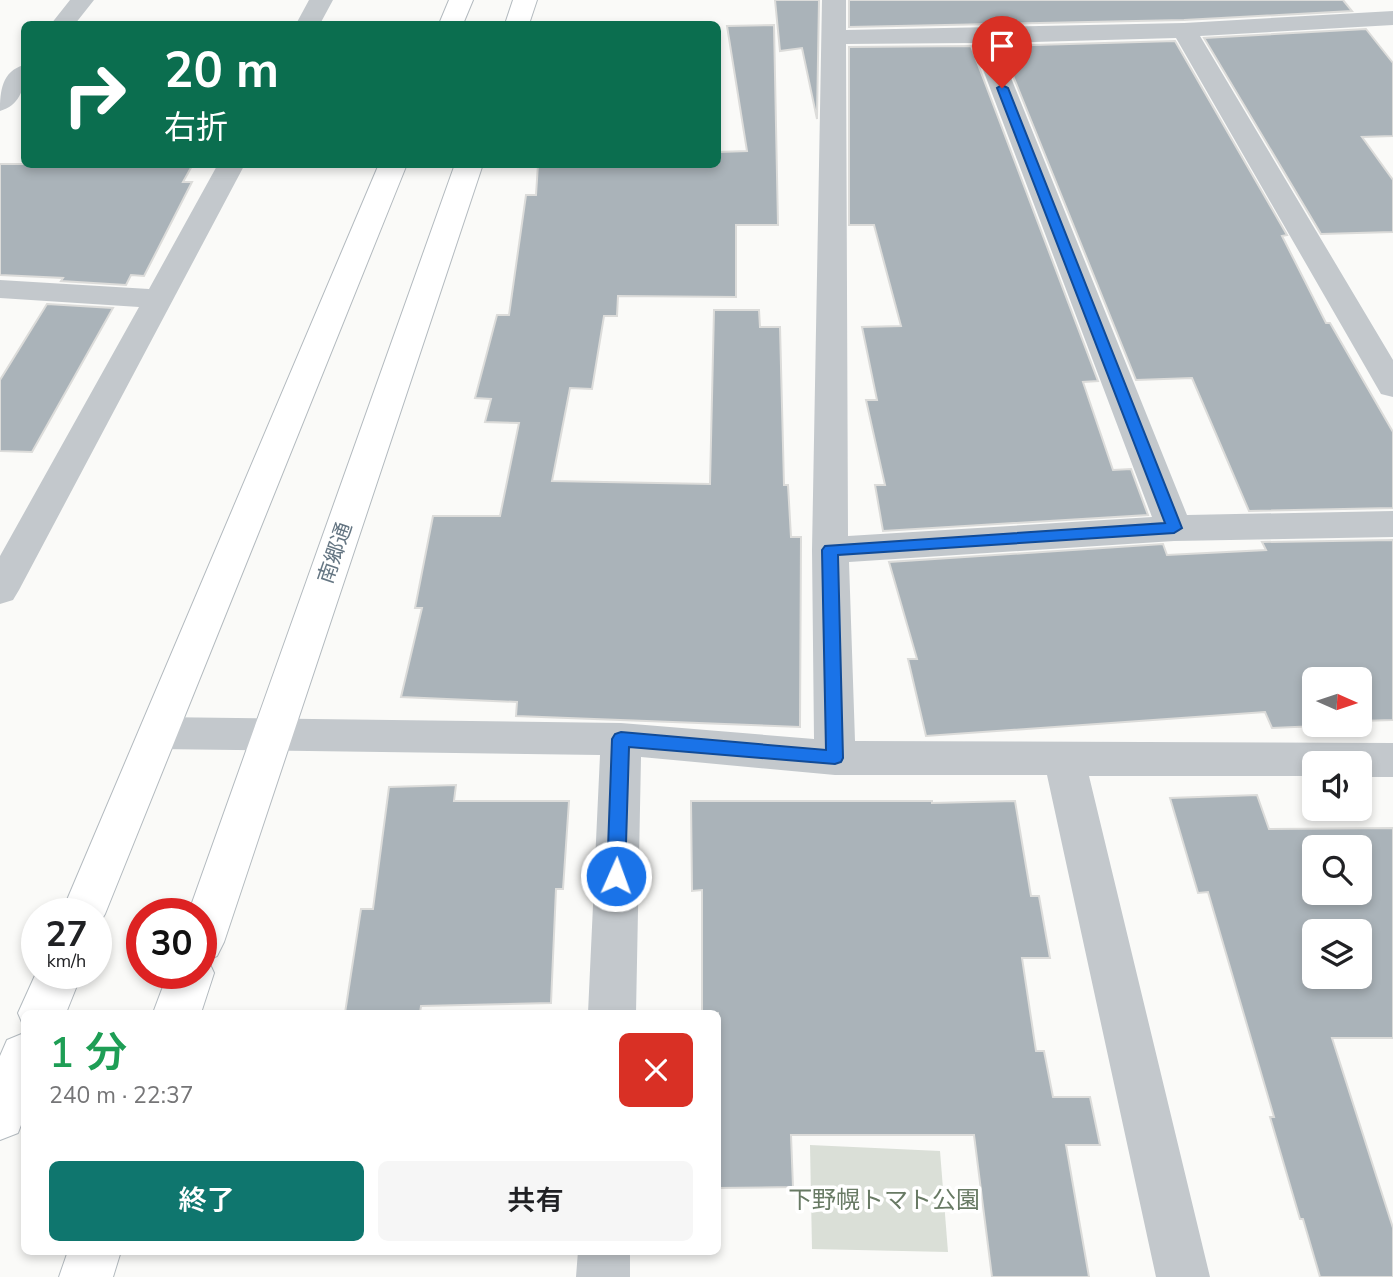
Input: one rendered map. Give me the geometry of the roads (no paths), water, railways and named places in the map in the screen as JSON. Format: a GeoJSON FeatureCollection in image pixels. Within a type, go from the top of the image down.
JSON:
{"type":"FeatureCollection","features":[{"type":"Feature","properties":{"kind":"street"},"geometry":{"type":"LineString","coordinates":[[65,21],[82,0]]}},
{"type":"Feature","properties":{"kind":"street"},"geometry":{"type":"LineString","coordinates":[[310,21],[321,0]]}},
{"type":"Feature","properties":{"kind":"street"},"geometry":{"type":"LineString","coordinates":[[452,21],[461,0]]}},
{"type":"Feature","properties":{"kind":"street"},"geometry":{"type":"LineString","coordinates":[[518,21],[525,0]]}},
{"type":"Feature","properties":{"kind":"street"},"geometry":{"type":"LineString","coordinates":[[834,0],[830,550],[835,758]]}},
{"type":"Feature","properties":{"kind":"street"},"geometry":{"type":"LineString","coordinates":[[835,37],[1184,30],[1392,20]]}},
{"type":"Feature","properties":{"kind":"street"},"geometry":{"type":"LineString","coordinates":[[1184,30],[1393,387]]}},
{"type":"Feature","properties":{"kind":"street"},"geometry":{"type":"LineString","coordinates":[[982,36],[1174,528]]}},
{"type":"Feature","properties":{"kind":"street"},"geometry":{"type":"LineString","coordinates":[[0,103],[21,77]]}},
{"type":"Feature","properties":{"kind":"street"},"geometry":{"type":"LineString","coordinates":[[0,590],[230,168]]}},
{"type":"Feature","properties":{"kind":"street"},"geometry":{"type":"LineString","coordinates":[[90,898],[391,168]]}},
{"type":"Feature","properties":{"kind":"street","name":"南郷通"},"geometry":{"type":"LineString","coordinates":[[216,898],[468,168]]}},
{"type":"Feature","properties":{"kind":"street"},"geometry":{"type":"LineString","coordinates":[[0,289],[159,299]]}},
{"type":"Feature","properties":{"kind":"street"},"geometry":{"type":"LineString","coordinates":[[830,550],[1174,528],[1393,524]]}},
{"type":"Feature","properties":{"kind":"street"},"geometry":{"type":"LineString","coordinates":[[158,733],[621,739],[835,758],[1393,760]]}},
{"type":"Feature","properties":{"kind":"street"},"geometry":{"type":"LineString","coordinates":[[612,1010],[621,739]]}},
{"type":"Feature","properties":{"kind":"street"},"geometry":{"type":"LineString","coordinates":[[1064,757],[1183,1277]]}},
{"type":"Feature","properties":{"kind":"street"},"geometry":{"type":"LineString","coordinates":[[43,1010],[52,989]]}},
{"type":"Feature","properties":{"kind":"street"},"geometry":{"type":"LineString","coordinates":[[178,1010],[185,989]]}},
{"type":"Feature","properties":{"kind":"street"},"geometry":{"type":"LineString","coordinates":[[0,1116],[21,1064]]}},
{"type":"Feature","properties":{"kind":"street"},"geometry":{"type":"LineString","coordinates":[[86,1277],[94,1255]]}},
{"type":"Feature","properties":{"kind":"street"},"geometry":{"type":"LineString","coordinates":[[603,1277],[604,1255]]}},
{"type":"Feature","properties":{"kind":"park label","name":"下野幌トマト公園"},"geometry":{"type":"Point","coordinates":[884,1200]}}]}
